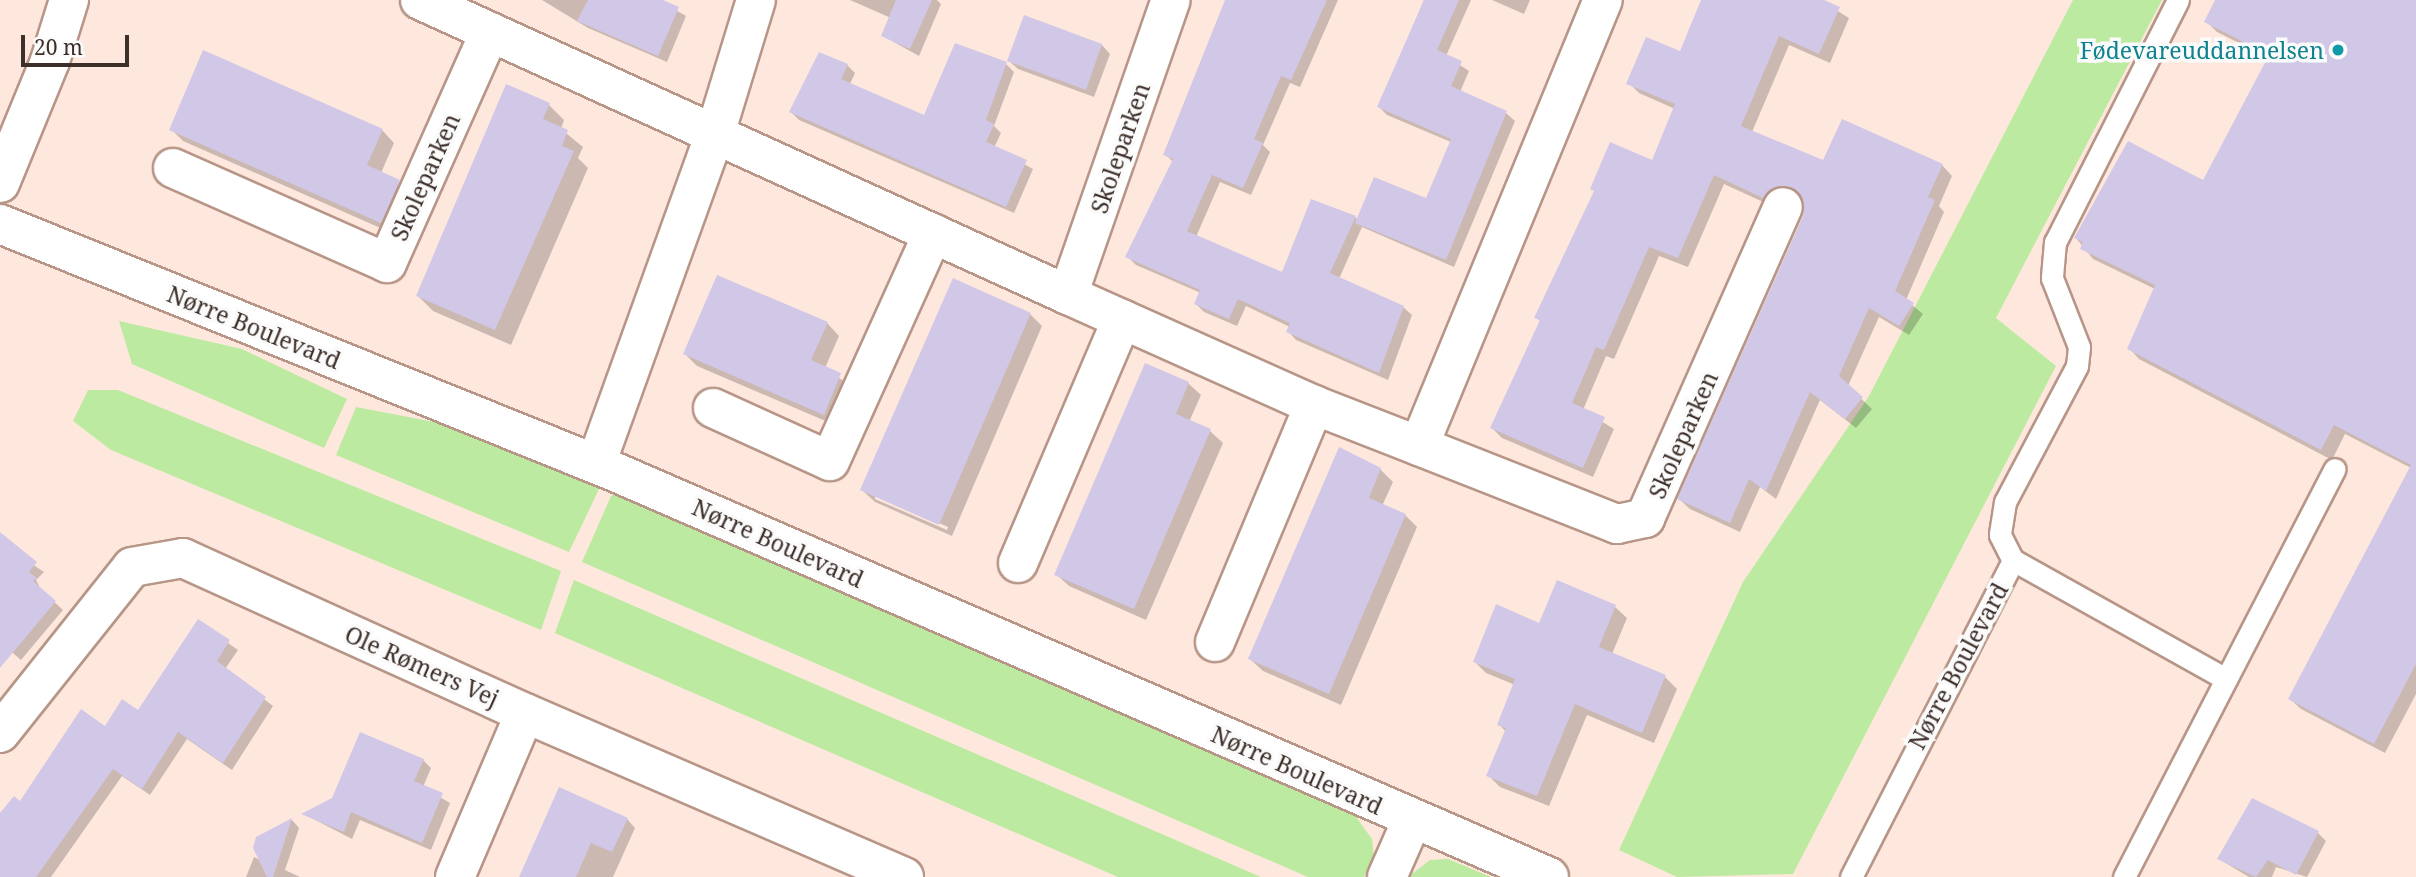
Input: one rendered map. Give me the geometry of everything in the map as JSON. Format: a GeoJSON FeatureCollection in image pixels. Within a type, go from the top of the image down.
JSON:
{"type":"FeatureCollection","features":[{"type":"Feature","properties":{"kind":"street"},"geometry":{"type":"LineString","coordinates":[[0,183],[50,61],[69,0]]}},
{"type":"Feature","properties":{"kind":"street","name":"Skoleparken"},"geometry":{"type":"LineString","coordinates":[[420,0],[1314,405],[1617,524],[1646,518],[1783,207]]}},
{"type":"Feature","properties":{"kind":"street"},"geometry":{"type":"LineString","coordinates":[[596,464],[715,134],[756,0]]}},
{"type":"Feature","properties":{"kind":"street","name":"Skoleparken"},"geometry":{"type":"LineString","coordinates":[[1068,295],[1171,0]]}},
{"type":"Feature","properties":{"kind":"street"},"geometry":{"type":"LineString","coordinates":[[1419,446],[1603,0]]}},
{"type":"Feature","properties":{"kind":"street","name":"Skoleparken"},"geometry":{"type":"LineString","coordinates":[[173,169],[387,263],[490,32]]}},
{"type":"Feature","properties":{"kind":"street","name":"Nørre Boulevard"},"geometry":{"type":"LineString","coordinates":[[0,224],[596,464],[1412,820],[1549,877]]}},
{"type":"Feature","properties":{"kind":"street"},"geometry":{"type":"LineString","coordinates":[[713,408],[830,461],[933,233]]}},
{"type":"Feature","properties":{"kind":"street"},"geometry":{"type":"LineString","coordinates":[[1018,563],[1122,319]]}},
{"type":"Feature","properties":{"kind":"street"},"geometry":{"type":"LineString","coordinates":[[1215,642],[1314,405]]}},
{"type":"Feature","properties":{"kind":"street","name":"Ole Rømers Vej"},"geometry":{"type":"LineString","coordinates":[[0,733],[132,567],[183,558],[525,713],[904,877]]}},
{"type":"Feature","properties":{"kind":"street"},"geometry":{"type":"LineString","coordinates":[[455,877],[525,713]]}},
{"type":"Feature","properties":{"kind":"street"},"geometry":{"type":"LineString","coordinates":[[1387,877],[1412,820]]}},
{"type":"Feature","properties":{"kind":"lane"},"geometry":{"type":"LineString","coordinates":[[2013,560],[2000,535],[2005,502],[2077,366],[2079,347],[2052,278],[2055,242],[2178,0]]}},
{"type":"Feature","properties":{"kind":"lane"},"geometry":{"type":"LineString","coordinates":[[2124,877],[2335,468]]}},
{"type":"Feature","properties":{"kind":"lane","name":"Nørre Boulevard"},"geometry":{"type":"LineString","coordinates":[[1851,877],[2013,560],[2226,679]]}},
{"type":"Feature","properties":{"kind":"green space"},"geometry":{"type":"Polygon","coordinates":[[[2073,0],[2162,0],[1996,318],[2056,366],[1793,874],[1677,877],[1619,850],[1743,582],[1869,396],[2073,0]]]}},
{"type":"Feature","properties":{"kind":"green space"},"geometry":{"type":"Polygon","coordinates":[[[119,321],[242,349],[347,399],[324,448],[132,364],[119,321]]]}},
{"type":"Feature","properties":{"kind":"green space"},"geometry":{"type":"Polygon","coordinates":[[[88,390],[118,390],[561,571],[541,630],[111,450],[73,421],[88,390]]]}},
{"type":"Feature","properties":{"kind":"green space"},"geometry":{"type":"Polygon","coordinates":[[[356,407],[471,429],[600,487],[569,552],[336,455],[356,407]]]}},
{"type":"Feature","properties":{"kind":"green space"},"geometry":{"type":"Polygon","coordinates":[[[618,492],[1354,814],[1372,839],[1374,858],[1364,877],[1308,877],[582,562],[611,496],[618,492]]]}},
{"type":"Feature","properties":{"kind":"green space"},"geometry":{"type":"Polygon","coordinates":[[[574,580],[1261,877],[1118,877],[555,633],[574,580]]]}},
{"type":"Feature","properties":{"kind":"green space"},"geometry":{"type":"Polygon","coordinates":[[[1448,859],[1491,877],[1408,877],[1430,860],[1448,859]]]}},
{"type":"Feature","properties":{"kind":"building"},"geometry":{"type":"Polygon","coordinates":[[[588,0],[663,0],[679,7],[658,56],[577,21],[588,0]]]}},
{"type":"Feature","properties":{"kind":"building"},"geometry":{"type":"Polygon","coordinates":[[[896,0],[932,0],[910,49],[881,36],[896,0]]]}},
{"type":"Feature","properties":{"kind":"building"},"geometry":{"type":"Polygon","coordinates":[[[1225,0],[1327,0],[1291,80],[1281,76],[1254,139],[1263,143],[1243,188],[1212,175],[1187,231],[1282,272],[1311,199],[1356,216],[1330,273],[1404,306],[1379,373],[1286,332],[1290,323],[1238,299],[1229,319],[1194,304],[1200,290],[1125,257],[1173,159],[1163,155],[1225,0]]]}},
{"type":"Feature","properties":{"kind":"building"},"geometry":{"type":"Polygon","coordinates":[[[1424,0],[1459,0],[1437,50],[1462,61],[1451,86],[1507,111],[1446,260],[1355,223],[1374,177],[1426,198],[1451,139],[1377,107],[1424,0]]]}},
{"type":"Feature","properties":{"kind":"building"},"geometry":{"type":"Polygon","coordinates":[[[1701,0],[1824,0],[1840,7],[1819,54],[1779,36],[1741,126],[1823,160],[1842,119],[1943,164],[1928,197],[1935,200],[1895,291],[1914,303],[1899,326],[1869,308],[1839,376],[1863,397],[1845,419],[1810,392],[1766,491],[1749,479],[1730,523],[1677,499],[1803,216],[1801,195],[1791,187],[1771,189],[1763,198],[1714,175],[1678,258],[1649,247],[1604,350],[1596,347],[1572,403],[1605,417],[1583,468],[1490,428],[1540,320],[1534,318],[1594,191],[1590,189],[1610,142],[1652,160],[1675,104],[1626,84],[1646,37],[1680,51],[1701,0]]]}},
{"type":"Feature","properties":{"kind":"building"},"geometry":{"type":"Polygon","coordinates":[[[2215,0],[2416,0],[2416,664],[2374,744],[2288,699],[2411,465],[2334,425],[2321,450],[2127,349],[2155,285],[2080,249],[2083,242],[2074,238],[2128,141],[2203,180],[2269,55],[2204,22],[2215,0]]]}},
{"type":"Feature","properties":{"kind":"building"},"geometry":{"type":"Polygon","coordinates":[[[1024,15],[1102,44],[1086,90],[1007,61],[1024,15]]]}},
{"type":"Feature","properties":{"kind":"building"},"geometry":{"type":"Polygon","coordinates":[[[955,43],[1007,62],[986,120],[994,124],[986,142],[1027,160],[1006,207],[789,112],[819,52],[848,64],[841,79],[924,115],[955,43]]]}},
{"type":"Feature","properties":{"kind":"building"},"geometry":{"type":"Polygon","coordinates":[[[203,50],[383,129],[367,165],[400,180],[381,223],[169,130],[203,50]]]}},
{"type":"Feature","properties":{"kind":"building"},"geometry":{"type":"Polygon","coordinates":[[[506,84],[550,103],[543,119],[568,130],[562,146],[574,151],[495,330],[416,296],[506,84]]]}},
{"type":"Feature","properties":{"kind":"building"},"geometry":{"type":"Polygon","coordinates":[[[717,275],[828,322],[811,360],[841,373],[824,415],[683,354],[717,275]]]}},
{"type":"Feature","properties":{"kind":"building"},"geometry":{"type":"Polygon","coordinates":[[[953,278],[1031,313],[939,525],[860,490],[953,278]]]}},
{"type":"Feature","properties":{"kind":"building"},"geometry":{"type":"Polygon","coordinates":[[[1145,363],[1189,382],[1176,414],[1211,429],[1134,609],[1054,575],[1145,363]]]}},
{"type":"Feature","properties":{"kind":"building"},"geometry":{"type":"Polygon","coordinates":[[[1339,447],[1381,468],[1369,498],[1406,514],[1329,694],[1248,659],[1339,447]]]}},
{"type":"Feature","properties":{"kind":"building"},"geometry":{"type":"Polygon","coordinates":[[[0,532],[37,562],[29,572],[37,578],[33,581],[56,601],[0,668],[0,532]]]}},
{"type":"Feature","properties":{"kind":"building"},"geometry":{"type":"Polygon","coordinates":[[[1557,580],[1616,605],[1599,647],[1666,675],[1642,733],[1575,704],[1537,796],[1486,776],[1506,728],[1497,725],[1515,679],[1473,662],[1496,604],[1539,623],[1557,580]]]}},
{"type":"Feature","properties":{"kind":"building"},"geometry":{"type":"Polygon","coordinates":[[[198,619],[230,640],[217,661],[266,697],[223,763],[178,732],[142,789],[113,769],[36,877],[0,877],[0,813],[14,796],[20,801],[81,709],[105,726],[122,699],[138,710],[198,619]]]}},
{"type":"Feature","properties":{"kind":"building"},"geometry":{"type":"Polygon","coordinates":[[[360,732],[424,759],[414,781],[443,793],[422,843],[351,812],[344,832],[301,814],[332,798],[360,732]]]}},
{"type":"Feature","properties":{"kind":"building"},"geometry":{"type":"Polygon","coordinates":[[[559,787],[628,818],[612,852],[591,843],[576,877],[519,877],[559,787]]]}},
{"type":"Feature","properties":{"kind":"building"},"geometry":{"type":"Polygon","coordinates":[[[2252,798],[2319,831],[2296,875],[2268,860],[2256,877],[2217,859],[2252,798]]]}},
{"type":"Feature","properties":{"kind":"building"},"geometry":{"type":"Polygon","coordinates":[[[292,818],[273,877],[267,877],[253,848],[256,837],[292,818]]]}},
{"type":"Feature","properties":{"kind":"place","name":"Fødevareuddannelsen"},"geometry":{"type":"Point","coordinates":[2338,50]}}]}
